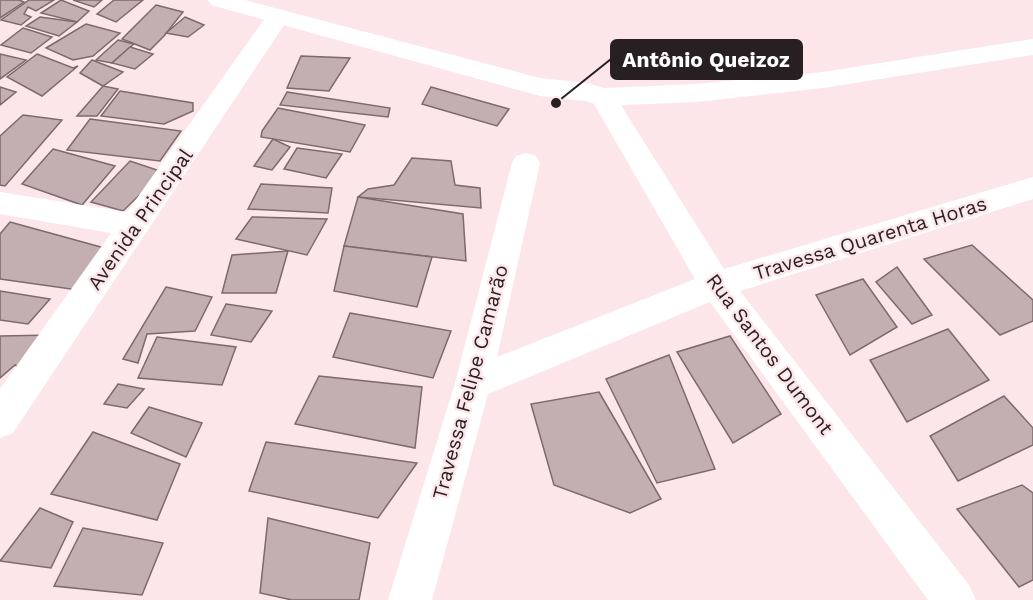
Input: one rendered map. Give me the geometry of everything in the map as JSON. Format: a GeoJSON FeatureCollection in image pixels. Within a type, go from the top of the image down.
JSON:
{"type":"FeatureCollection","features":[{"type":"Feature","properties":{"kind":"street"},"geometry":{"type":"LineString","coordinates":[[219,0],[529,84],[603,97],[696,93],[823,80],[1033,47]]}},
{"type":"Feature","properties":{"kind":"street","name":"Avenida Principal"},"geometry":{"type":"LineString","coordinates":[[0,420],[278,16]]}},
{"type":"Feature","properties":{"kind":"street","name":"Rua Santos Dumont"},"geometry":{"type":"LineString","coordinates":[[603,97],[716,285],[954,600]]}},
{"type":"Feature","properties":{"kind":"street","name":"Travessa Felipe Camarão"},"geometry":{"type":"LineString","coordinates":[[410,600],[473,383],[526,163]]}},
{"type":"Feature","properties":{"kind":"street","name":"Travessa Quarenta Horas"},"geometry":{"type":"LineString","coordinates":[[473,383],[716,285],[1033,188]]}},
{"type":"Feature","properties":{"kind":"street"},"geometry":{"type":"LineString","coordinates":[[0,203],[136,225]]}},
{"type":"Feature","properties":{"kind":"building"},"geometry":{"type":"Polygon","coordinates":[[[0,0],[19,0],[24,2],[0,18],[0,0]]]}},
{"type":"Feature","properties":{"kind":"building"},"geometry":{"type":"Polygon","coordinates":[[[29,0],[54,0],[36,11],[28,7],[24,14],[31,17],[21,25],[1,20],[29,0]]]}},
{"type":"Feature","properties":{"kind":"building"},"geometry":{"type":"Polygon","coordinates":[[[61,0],[89,11],[77,22],[41,13],[61,0]]]}},
{"type":"Feature","properties":{"kind":"building"},"geometry":{"type":"Polygon","coordinates":[[[73,0],[102,0],[94,7],[73,0]]]}},
{"type":"Feature","properties":{"kind":"building"},"geometry":{"type":"Polygon","coordinates":[[[114,0],[143,0],[116,22],[97,14],[114,0]]]}},
{"type":"Feature","properties":{"kind":"building"},"geometry":{"type":"Polygon","coordinates":[[[156,5],[183,12],[150,50],[122,39],[156,5]]]}},
{"type":"Feature","properties":{"kind":"building"},"geometry":{"type":"Polygon","coordinates":[[[40,17],[77,22],[59,36],[26,26],[40,17]]]}},
{"type":"Feature","properties":{"kind":"building"},"geometry":{"type":"Polygon","coordinates":[[[185,17],[204,25],[188,37],[166,33],[185,17]]]}},
{"type":"Feature","properties":{"kind":"building"},"geometry":{"type":"Polygon","coordinates":[[[86,24],[120,33],[93,56],[73,60],[46,48],[86,24]]]}},
{"type":"Feature","properties":{"kind":"building"},"geometry":{"type":"Polygon","coordinates":[[[23,28],[52,37],[31,53],[1,45],[23,28]]]}},
{"type":"Feature","properties":{"kind":"building"},"geometry":{"type":"Polygon","coordinates":[[[118,40],[134,44],[112,63],[96,60],[118,40]]]}},
{"type":"Feature","properties":{"kind":"building"},"geometry":{"type":"Polygon","coordinates":[[[130,47],[153,54],[135,69],[112,63],[130,47]]]}},
{"type":"Feature","properties":{"kind":"building"},"geometry":{"type":"Polygon","coordinates":[[[0,54],[26,60],[0,79],[0,54]]]}},
{"type":"Feature","properties":{"kind":"building"},"geometry":{"type":"Polygon","coordinates":[[[37,54],[73,68],[78,66],[42,96],[7,77],[37,54]]]}},
{"type":"Feature","properties":{"kind":"building"},"geometry":{"type":"Polygon","coordinates":[[[301,56],[350,58],[329,91],[287,88],[301,56]]]}},
{"type":"Feature","properties":{"kind":"building"},"geometry":{"type":"Polygon","coordinates":[[[92,60],[123,72],[103,86],[80,73],[92,60]]]}},
{"type":"Feature","properties":{"kind":"building"},"geometry":{"type":"Polygon","coordinates":[[[103,86],[118,89],[97,116],[77,116],[103,86]]]}},
{"type":"Feature","properties":{"kind":"building"},"geometry":{"type":"Polygon","coordinates":[[[0,87],[16,92],[0,105],[0,87]]]}},
{"type":"Feature","properties":{"kind":"building"},"geometry":{"type":"Polygon","coordinates":[[[431,87],[509,109],[497,126],[422,104],[431,87]]]}},
{"type":"Feature","properties":{"kind":"building"},"geometry":{"type":"Polygon","coordinates":[[[120,91],[193,103],[193,111],[164,124],[101,116],[120,91]]]}},
{"type":"Feature","properties":{"kind":"building"},"geometry":{"type":"Polygon","coordinates":[[[287,92],[390,108],[388,117],[280,105],[287,92]]]}},
{"type":"Feature","properties":{"kind":"building"},"geometry":{"type":"Polygon","coordinates":[[[278,108],[365,125],[350,152],[261,137],[262,131],[278,108]]]}},
{"type":"Feature","properties":{"kind":"building"},"geometry":{"type":"Polygon","coordinates":[[[23,115],[62,120],[5,186],[0,185],[0,136],[23,115]]]}},
{"type":"Feature","properties":{"kind":"building"},"geometry":{"type":"Polygon","coordinates":[[[90,119],[181,131],[160,161],[67,150],[90,119]]]}},
{"type":"Feature","properties":{"kind":"building"},"geometry":{"type":"Polygon","coordinates":[[[273,139],[290,147],[272,170],[254,166],[273,139]]]}},
{"type":"Feature","properties":{"kind":"building"},"geometry":{"type":"Polygon","coordinates":[[[297,148],[342,154],[326,178],[284,169],[297,148]]]}},
{"type":"Feature","properties":{"kind":"building"},"geometry":{"type":"Polygon","coordinates":[[[53,149],[115,166],[82,205],[22,184],[53,149]]]}},
{"type":"Feature","properties":{"kind":"building"},"geometry":{"type":"Polygon","coordinates":[[[412,158],[451,161],[455,185],[480,188],[481,208],[358,197],[368,189],[394,185],[412,158]]]}},
{"type":"Feature","properties":{"kind":"building"},"geometry":{"type":"Polygon","coordinates":[[[130,161],[163,172],[123,211],[91,202],[130,161]]]}},
{"type":"Feature","properties":{"kind":"building"},"geometry":{"type":"Polygon","coordinates":[[[261,184],[332,188],[328,213],[248,209],[261,184]]]}},
{"type":"Feature","properties":{"kind":"building"},"geometry":{"type":"Polygon","coordinates":[[[358,197],[463,214],[466,261],[344,246],[358,197]]]}},
{"type":"Feature","properties":{"kind":"building"},"geometry":{"type":"Polygon","coordinates":[[[252,217],[327,219],[307,255],[236,239],[252,217]]]}},
{"type":"Feature","properties":{"kind":"building"},"geometry":{"type":"Polygon","coordinates":[[[10,222],[108,249],[78,290],[0,279],[0,234],[10,222]]]}},
{"type":"Feature","properties":{"kind":"building"},"geometry":{"type":"Polygon","coordinates":[[[972,245],[1033,300],[1033,321],[1000,335],[924,259],[972,245]]]}},
{"type":"Feature","properties":{"kind":"building"},"geometry":{"type":"Polygon","coordinates":[[[344,246],[432,257],[417,307],[334,291],[344,246]]]}},
{"type":"Feature","properties":{"kind":"building"},"geometry":{"type":"Polygon","coordinates":[[[288,251],[276,293],[222,293],[232,255],[288,251]]]}},
{"type":"Feature","properties":{"kind":"building"},"geometry":{"type":"Polygon","coordinates":[[[897,267],[932,315],[912,324],[876,282],[897,267]]]}},
{"type":"Feature","properties":{"kind":"building"},"geometry":{"type":"Polygon","coordinates":[[[863,279],[897,327],[850,355],[816,295],[863,279]]]}},
{"type":"Feature","properties":{"kind":"building"},"geometry":{"type":"Polygon","coordinates":[[[166,287],[212,297],[195,331],[147,334],[138,363],[123,359],[166,287]]]}},
{"type":"Feature","properties":{"kind":"building"},"geometry":{"type":"Polygon","coordinates":[[[0,291],[50,299],[28,324],[0,320],[0,291]]]}},
{"type":"Feature","properties":{"kind":"building"},"geometry":{"type":"Polygon","coordinates":[[[226,304],[272,311],[251,342],[211,335],[226,304]]]}},
{"type":"Feature","properties":{"kind":"building"},"geometry":{"type":"Polygon","coordinates":[[[350,313],[451,331],[433,378],[333,357],[350,313]]]}},
{"type":"Feature","properties":{"kind":"building"},"geometry":{"type":"Polygon","coordinates":[[[948,329],[989,380],[907,422],[870,360],[948,329]]]}},
{"type":"Feature","properties":{"kind":"building"},"geometry":{"type":"Polygon","coordinates":[[[53,335],[28,372],[15,365],[0,378],[0,336],[53,335]]]}},
{"type":"Feature","properties":{"kind":"building"},"geometry":{"type":"Polygon","coordinates":[[[730,336],[781,414],[733,443],[677,352],[730,336]]]}},
{"type":"Feature","properties":{"kind":"building"},"geometry":{"type":"Polygon","coordinates":[[[157,337],[236,347],[222,385],[138,378],[157,337]]]}},
{"type":"Feature","properties":{"kind":"building"},"geometry":{"type":"Polygon","coordinates":[[[669,355],[715,469],[657,483],[606,379],[669,355]]]}},
{"type":"Feature","properties":{"kind":"building"},"geometry":{"type":"Polygon","coordinates":[[[319,376],[422,387],[415,448],[295,424],[319,376]]]}},
{"type":"Feature","properties":{"kind":"building"},"geometry":{"type":"Polygon","coordinates":[[[118,384],[144,389],[127,408],[104,404],[118,384]]]}},
{"type":"Feature","properties":{"kind":"building"},"geometry":{"type":"Polygon","coordinates":[[[599,392],[661,499],[630,513],[554,485],[531,404],[599,392]]]}},
{"type":"Feature","properties":{"kind":"building"},"geometry":{"type":"Polygon","coordinates":[[[1004,396],[1033,428],[1033,445],[958,481],[930,436],[1004,396]]]}},
{"type":"Feature","properties":{"kind":"building"},"geometry":{"type":"Polygon","coordinates":[[[149,407],[202,423],[186,457],[131,433],[149,407]]]}},
{"type":"Feature","properties":{"kind":"building"},"geometry":{"type":"Polygon","coordinates":[[[93,432],[180,464],[157,520],[51,494],[93,432]]]}},
{"type":"Feature","properties":{"kind":"building"},"geometry":{"type":"Polygon","coordinates":[[[266,442],[417,463],[378,518],[249,491],[266,442]]]}},
{"type":"Feature","properties":{"kind":"building"},"geometry":{"type":"Polygon","coordinates":[[[1022,485],[1033,493],[1033,580],[1019,587],[957,509],[1022,485]]]}},
{"type":"Feature","properties":{"kind":"building"},"geometry":{"type":"Polygon","coordinates":[[[40,508],[73,522],[51,568],[0,561],[40,508]]]}},
{"type":"Feature","properties":{"kind":"building"},"geometry":{"type":"Polygon","coordinates":[[[268,518],[370,543],[359,600],[292,600],[260,593],[268,518]]]}},
{"type":"Feature","properties":{"kind":"building"},"geometry":{"type":"Polygon","coordinates":[[[83,528],[163,543],[142,595],[54,586],[83,528]]]}},
{"type":"Feature","properties":{"kind":"place","name":"Antônio Queizoz"},"geometry":{"type":"Point","coordinates":[556,103]}}]}
